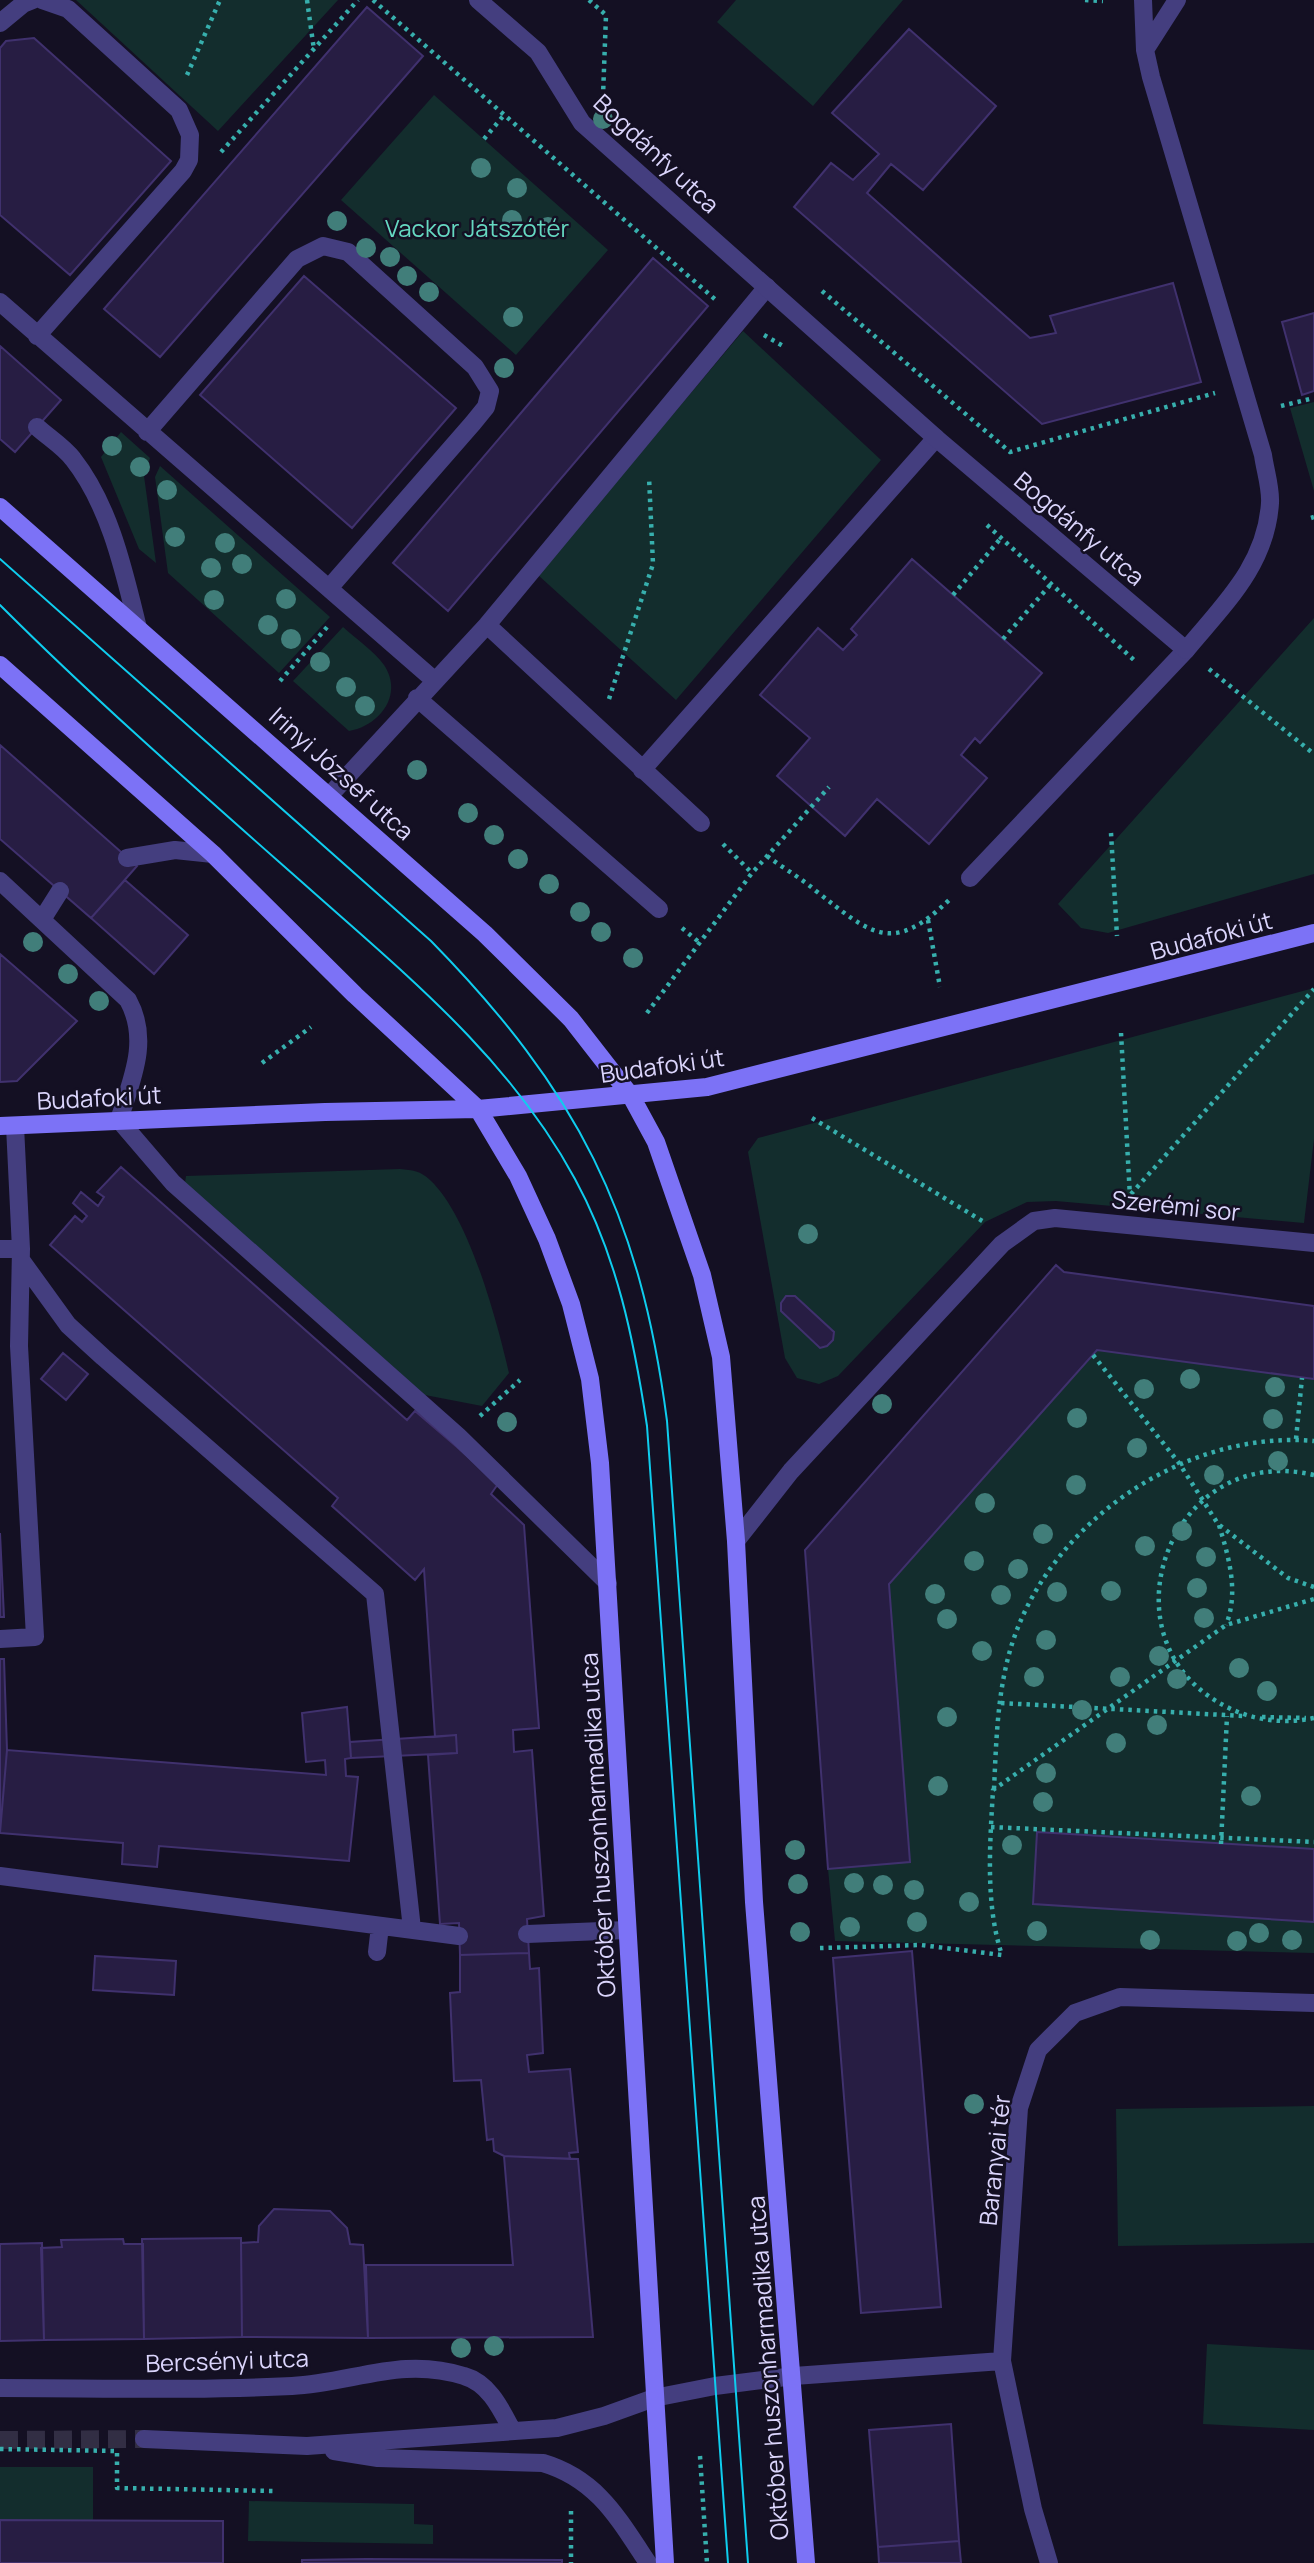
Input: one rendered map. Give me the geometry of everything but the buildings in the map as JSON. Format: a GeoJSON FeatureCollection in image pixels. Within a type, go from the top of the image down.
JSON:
{"type":"FeatureCollection","features":[{"type":"Feature","properties":{"kind":"main road","name":"Irinyi József utca"},"geometry":{"type":"LineString","coordinates":[[0,507],[485,934],[571,1019],[631,1096]]}},
{"type":"Feature","properties":{"kind":"main road"},"geometry":{"type":"LineString","coordinates":[[0,665],[213,854],[355,995],[478,1108]]}},
{"type":"Feature","properties":{"kind":"main road","name":"Budafoki út"},"geometry":{"type":"LineString","coordinates":[[8,1126],[478,1108],[707,1087],[1314,933]]}},
{"type":"Feature","properties":{"kind":"main road","name":"Október huszonharmadika utca"},"geometry":{"type":"LineString","coordinates":[[631,1096],[656,1143],[702,1275],[721,1357],[736,1541],[754,1902],[794,2376],[806,2563]]}},
{"type":"Feature","properties":{"kind":"main road","name":"Október huszonharmadika utca"},"geometry":{"type":"LineString","coordinates":[[478,1108],[518,1176],[547,1238],[571,1304],[590,1379],[608,1583],[665,2563]]}},
{"type":"Feature","properties":{"kind":"street"},"geometry":{"type":"LineString","coordinates":[[0,23],[23,4],[33,0]]}},
{"type":"Feature","properties":{"kind":"street"},"geometry":{"type":"LineString","coordinates":[[37,335],[183,171],[191,150],[186,124],[174,105],[68,9],[42,0]]}},
{"type":"Feature","properties":{"kind":"street","name":"Bogdánfy utca"},"geometry":{"type":"LineString","coordinates":[[478,0],[538,52],[582,122],[936,438],[1186,650]]}},
{"type":"Feature","properties":{"kind":"street"},"geometry":{"type":"LineString","coordinates":[[971,878],[1186,650],[1251,571],[1263,541],[1270,502],[1263,455],[1145,50],[1143,0]]}},
{"type":"Feature","properties":{"kind":"street"},"geometry":{"type":"LineString","coordinates":[[1145,50],[1177,0]]}},
{"type":"Feature","properties":{"kind":"street"},"geometry":{"type":"LineString","coordinates":[[147,432],[298,259],[323,246],[348,252],[475,367],[485,378],[490,391],[486,407],[473,423],[330,587]]}},
{"type":"Feature","properties":{"kind":"street"},"geometry":{"type":"LineString","coordinates":[[330,796],[486,625],[766,287]]}},
{"type":"Feature","properties":{"kind":"street"},"geometry":{"type":"LineString","coordinates":[[0,302],[435,680]]}},
{"type":"Feature","properties":{"kind":"street"},"geometry":{"type":"LineString","coordinates":[[37,427],[72,457],[90,484],[122,563],[138,628]]}},
{"type":"Feature","properties":{"kind":"street"},"geometry":{"type":"LineString","coordinates":[[642,770],[936,438]]}},
{"type":"Feature","properties":{"kind":"street"},"geometry":{"type":"LineString","coordinates":[[486,625],[701,823]]}},
{"type":"Feature","properties":{"kind":"street"},"geometry":{"type":"LineString","coordinates":[[417,698],[659,909]]}},
{"type":"Feature","properties":{"kind":"street"},"geometry":{"type":"LineString","coordinates":[[128,858],[175,850],[213,854]]}},
{"type":"Feature","properties":{"kind":"street"},"geometry":{"type":"LineString","coordinates":[[0,881],[43,918],[128,1000],[138,1017],[137,1062],[119,1120],[173,1183],[458,1436],[608,1583]]}},
{"type":"Feature","properties":{"kind":"street"},"geometry":{"type":"LineString","coordinates":[[43,918],[60,891]]}},
{"type":"Feature","properties":{"kind":"street"},"geometry":{"type":"LineString","coordinates":[[0,1639],[35,1637],[19,1346],[21,1254],[8,1126]]}},
{"type":"Feature","properties":{"kind":"street","name":"Szerémi sor"},"geometry":{"type":"LineString","coordinates":[[1009,1238],[1034,1221],[1055,1218],[1314,1243]]}},
{"type":"Feature","properties":{"kind":"street"},"geometry":{"type":"LineString","coordinates":[[736,1541],[791,1471],[1009,1238]]}},
{"type":"Feature","properties":{"kind":"street"},"geometry":{"type":"LineString","coordinates":[[0,1250],[21,1254],[68,1325],[187,1433],[376,1594],[412,1929]]}},
{"type":"Feature","properties":{"kind":"street"},"geometry":{"type":"LineString","coordinates":[[0,1876],[459,1936]]}},
{"type":"Feature","properties":{"kind":"street"},"geometry":{"type":"LineString","coordinates":[[377,1952],[380,1926]]}},
{"type":"Feature","properties":{"kind":"street"},"geometry":{"type":"LineString","coordinates":[[527,1934],[627,1930]]}},
{"type":"Feature","properties":{"kind":"street","name":"Baranyai tér"},"geometry":{"type":"LineString","coordinates":[[1049,2563],[1033,2509],[1002,2361],[1019,2108],[1038,2050],[1075,2013],[1120,1997],[1205,1997],[1314,2003]]}},
{"type":"Feature","properties":{"kind":"street"},"geometry":{"type":"LineString","coordinates":[[144,2439],[306,2446],[557,2428],[604,2416],[654,2398],[715,2386],[794,2376],[1002,2361]]}},
{"type":"Feature","properties":{"kind":"street","name":"Bercsényi utca"},"geometry":{"type":"LineString","coordinates":[[0,2388],[295,2386],[370,2371],[432,2368],[468,2377],[496,2398],[512,2430]]}},
{"type":"Feature","properties":{"kind":"street"},"geometry":{"type":"LineString","coordinates":[[306,2446],[378,2458],[543,2463],[567,2470],[584,2480],[615,2513],[648,2563]]}},
{"type":"Feature","properties":{"kind":"path"},"geometry":{"type":"LineString","coordinates":[[174,105],[220,0]]}},
{"type":"Feature","properties":{"kind":"path"},"geometry":{"type":"LineString","coordinates":[[307,0],[314,50]]}},
{"type":"Feature","properties":{"kind":"path"},"geometry":{"type":"LineString","coordinates":[[191,150],[213,160],[359,0]]}},
{"type":"Feature","properties":{"kind":"path"},"geometry":{"type":"LineString","coordinates":[[373,0],[738,320]]}},
{"type":"Feature","properties":{"kind":"path"},"geometry":{"type":"LineString","coordinates":[[589,0],[606,15],[603,105]]}},
{"type":"Feature","properties":{"kind":"path"},"geometry":{"type":"LineString","coordinates":[[1085,0],[1103,1]]}},
{"type":"Feature","properties":{"kind":"path"},"geometry":{"type":"LineString","coordinates":[[484,139],[504,115]]}},
{"type":"Feature","properties":{"kind":"path"},"geometry":{"type":"LineString","coordinates":[[812,283],[1010,452],[1242,386]]}},
{"type":"Feature","properties":{"kind":"path"},"geometry":{"type":"LineString","coordinates":[[1281,406],[1314,398]]}},
{"type":"Feature","properties":{"kind":"path"},"geometry":{"type":"LineString","coordinates":[[599,730],[653,564],[644,434]]}},
{"type":"Feature","properties":{"kind":"path"},"geometry":{"type":"LineString","coordinates":[[953,595],[1001,538]]}},
{"type":"Feature","properties":{"kind":"path"},"geometry":{"type":"LineString","coordinates":[[1003,639],[1051,584]]}},
{"type":"Feature","properties":{"kind":"path"},"geometry":{"type":"LineString","coordinates":[[280,681],[348,603]]}},
{"type":"Feature","properties":{"kind":"path"},"geometry":{"type":"LineString","coordinates":[[1186,650],[1314,754]]}},
{"type":"Feature","properties":{"kind":"path"},"geometry":{"type":"LineString","coordinates":[[647,1013],[752,873],[829,787]]}},
{"type":"Feature","properties":{"kind":"path"},"geometry":{"type":"LineString","coordinates":[[701,823],[752,873]]}},
{"type":"Feature","properties":{"kind":"path"},"geometry":{"type":"LineString","coordinates":[[1111,833],[1117,936]]}},
{"type":"Feature","properties":{"kind":"path"},"geometry":{"type":"LineString","coordinates":[[766,856],[814,888],[857,924],[873,932],[890,934],[928,920],[971,878]]}},
{"type":"Feature","properties":{"kind":"path"},"geometry":{"type":"LineString","coordinates":[[928,920],[940,987]]}},
{"type":"Feature","properties":{"kind":"path"},"geometry":{"type":"LineString","coordinates":[[1130,1195],[1314,989]]}},
{"type":"Feature","properties":{"kind":"path"},"geometry":{"type":"LineString","coordinates":[[262,1063],[311,1027]]}},
{"type":"Feature","properties":{"kind":"path"},"geometry":{"type":"LineString","coordinates":[[1121,1033],[1132,1226]]}},
{"type":"Feature","properties":{"kind":"path"},"geometry":{"type":"LineString","coordinates":[[812,1118],[1009,1238]]}},
{"type":"Feature","properties":{"kind":"path"},"geometry":{"type":"LineString","coordinates":[[1093,1355],[1179,1463],[1218,1524],[1288,1578],[1314,1587]]}},
{"type":"Feature","properties":{"kind":"path"},"geometry":{"type":"LineString","coordinates":[[1296,1439],[1303,1378]]}},
{"type":"Feature","properties":{"kind":"path"},"geometry":{"type":"LineString","coordinates":[[458,1436],[520,1380]]}},
{"type":"Feature","properties":{"kind":"path"},"geometry":{"type":"LineString","coordinates":[[820,1948],[921,1945],[1002,1955],[997,1941],[993,1901],[991,1827],[1001,1703],[1007,1662],[1021,1622],[1055,1562],[1102,1514],[1179,1463],[1231,1446],[1296,1439],[1314,1441]]}},
{"type":"Feature","properties":{"kind":"path"},"geometry":{"type":"LineString","coordinates":[[1249,1717],[1219,1703],[1196,1686],[1177,1661],[1165,1637],[1158,1609],[1159,1580],[1166,1552],[1178,1527],[1202,1501],[1242,1477],[1269,1471],[1297,1471],[1314,1475]]}},
{"type":"Feature","properties":{"kind":"path"},"geometry":{"type":"LineString","coordinates":[[1218,1524],[1232,1580],[1233,1607],[1226,1625]]}},
{"type":"Feature","properties":{"kind":"path"},"geometry":{"type":"LineString","coordinates":[[993,1790],[1226,1625],[1314,1599]]}},
{"type":"Feature","properties":{"kind":"path"},"geometry":{"type":"LineString","coordinates":[[1001,1703],[1249,1717],[1273,1721],[1314,1718]]}},
{"type":"Feature","properties":{"kind":"path"},"geometry":{"type":"LineString","coordinates":[[1221,1843],[1227,1716]]}},
{"type":"Feature","properties":{"kind":"path"},"geometry":{"type":"LineString","coordinates":[[991,1827],[1314,1842]]}},
{"type":"Feature","properties":{"kind":"path"},"geometry":{"type":"LineString","coordinates":[[0,2449],[117,2451],[117,2488],[275,2491]]}},
{"type":"Feature","properties":{"kind":"path"},"geometry":{"type":"LineString","coordinates":[[700,2456],[707,2563]]}},
{"type":"Feature","properties":{"kind":"path"},"geometry":{"type":"LineString","coordinates":[[570,2506],[571,2563]]}},
{"type":"Feature","properties":{"kind":"green space"},"geometry":{"type":"Polygon","coordinates":[[[76,0],[338,0],[218,131],[76,0]]]}},
{"type":"Feature","properties":{"kind":"green space"},"geometry":{"type":"Polygon","coordinates":[[[736,0],[903,0],[813,106],[717,22],[736,0]]]}},
{"type":"Feature","properties":{"kind":"green space","name":"Vackor Játszótér"},"geometry":{"type":"Polygon","coordinates":[[[434,95],[608,250],[516,355],[341,200],[434,95]]]}},
{"type":"Feature","properties":{"kind":"green space"},"geometry":{"type":"Polygon","coordinates":[[[743,331],[881,460],[676,700],[538,575],[743,331]]]}},
{"type":"Feature","properties":{"kind":"green space"},"geometry":{"type":"Polygon","coordinates":[[[1314,402],[1314,491],[1290,408],[1314,402]]]}},
{"type":"Feature","properties":{"kind":"green space"},"geometry":{"type":"Polygon","coordinates":[[[121,432],[150,458],[144,476],[156,563],[139,549],[101,457],[121,432]]]}},
{"type":"Feature","properties":{"kind":"green space"},"geometry":{"type":"Polygon","coordinates":[[[160,466],[330,617],[279,673],[168,573],[155,477],[160,466]]]}},
{"type":"Feature","properties":{"kind":"green space"},"geometry":{"type":"Polygon","coordinates":[[[1314,618],[1314,874],[1108,933],[1081,928],[1058,904],[1314,618]]]}},
{"type":"Feature","properties":{"kind":"green space"},"geometry":{"type":"Polygon","coordinates":[[[343,627],[384,665],[391,687],[390,698],[379,716],[360,728],[349,731],[293,681],[343,627]]]}},
{"type":"Feature","properties":{"kind":"green space"},"geometry":{"type":"Polygon","coordinates":[[[1314,988],[1314,1139],[1304,1223],[1056,1201],[1027,1202],[985,1222],[838,1376],[819,1384],[797,1378],[785,1358],[748,1152],[758,1138],[1314,988]]]}},
{"type":"Feature","properties":{"kind":"green space"},"geometry":{"type":"Polygon","coordinates":[[[400,1169],[423,1175],[444,1196],[480,1270],[509,1373],[482,1406],[425,1395],[185,1183],[186,1176],[400,1169]]]}},
{"type":"Feature","properties":{"kind":"green space"},"geometry":{"type":"Polygon","coordinates":[[[1097,1350],[1314,1379],[1314,1953],[835,1941],[828,1869],[909,1862],[889,1584],[1097,1350]]]}},
{"type":"Feature","properties":{"kind":"green space"},"geometry":{"type":"Polygon","coordinates":[[[1314,2106],[1314,2243],[1118,2246],[1116,2109],[1314,2106]]]}},
{"type":"Feature","properties":{"kind":"green space"},"geometry":{"type":"Polygon","coordinates":[[[1207,2344],[1314,2350],[1314,2430],[1203,2424],[1207,2344]]]}},
{"type":"Feature","properties":{"kind":"green space"},"geometry":{"type":"Polygon","coordinates":[[[0,2467],[93,2467],[93,2521],[0,2520],[0,2467]]]}},
{"type":"Feature","properties":{"kind":"green space"},"geometry":{"type":"Polygon","coordinates":[[[249,2501],[414,2504],[414,2524],[433,2525],[433,2544],[248,2541],[249,2501]]]}},
{"type":"Feature","properties":{"kind":"tunnel"},"geometry":{"type":"LineString","coordinates":[[0,2440],[144,2439]]}},
{"type":"Feature","properties":{"kind":"tram line"},"geometry":{"type":"LineString","coordinates":[[0,559],[431,941],[482,996],[526,1050],[563,1104],[594,1159],[619,1217],[639,1279],[655,1347],[667,1421],[748,2563]]}},
{"type":"Feature","properties":{"kind":"tram line"},"geometry":{"type":"LineString","coordinates":[[0,605],[111,712],[416,984],[487,1055],[549,1135],[590,1208],[602,1238],[630,1330],[647,1426],[728,2563]]}}]}
